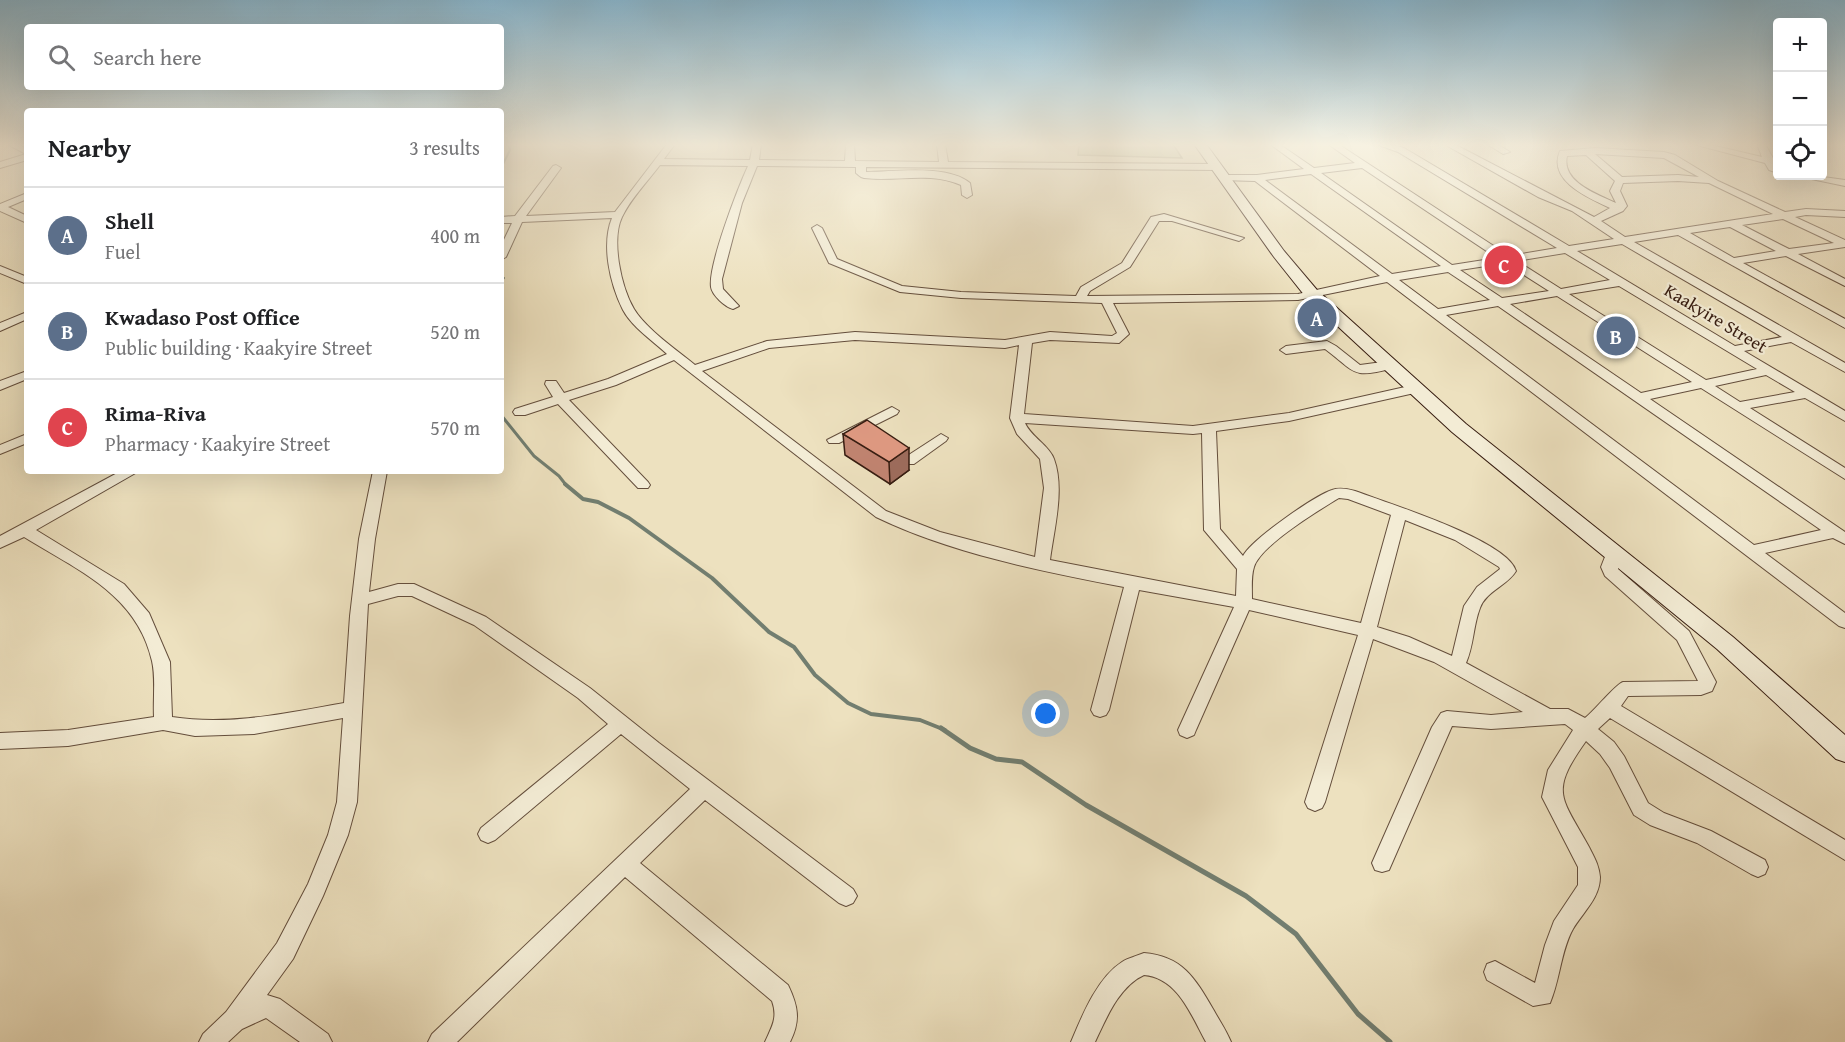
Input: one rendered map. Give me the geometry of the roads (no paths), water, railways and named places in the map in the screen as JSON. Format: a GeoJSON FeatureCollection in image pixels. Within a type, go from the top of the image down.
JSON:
{"type":"FeatureCollection","features":[{"type":"Feature","properties":{"kind":"street"},"geometry":{"type":"LineString","coordinates":[[504,250],[519,218],[538,193]]}},
{"type":"Feature","properties":{"kind":"street"},"geometry":{"type":"LineString","coordinates":[[635,193],[618,215],[612,235],[612,260],[625,301],[635,318],[674,355],[881,514],[917,530],[1042,563],[1133,583],[1244,603],[1403,642],[1548,717]]}},
{"type":"Feature","properties":{"kind":"street"},"geometry":{"type":"LineString","coordinates":[[733,306],[717,290],[716,279],[740,193]]}},
{"type":"Feature","properties":{"kind":"street"},"geometry":{"type":"LineString","coordinates":[[1235,193],[1279,254],[1311,293],[1414,389],[1725,643],[1845,751]]}},
{"type":"Feature","properties":{"kind":"street"},"geometry":{"type":"LineString","coordinates":[[1276,193],[1845,622]]}},
{"type":"Feature","properties":{"kind":"street"},"geometry":{"type":"LineString","coordinates":[[1343,193],[1840,535]]}},
{"type":"Feature","properties":{"kind":"street"},"geometry":{"type":"LineString","coordinates":[[1404,193],[1845,474]]}},
{"type":"Feature","properties":{"kind":"street","name":"Kaakyire Street"},"geometry":{"type":"LineString","coordinates":[[1472,193],[1845,417]]}},
{"type":"Feature","properties":{"kind":"street"},"geometry":{"type":"LineString","coordinates":[[1537,193],[1575,209],[1622,240],[1845,368]]}},
{"type":"Feature","properties":{"kind":"street"},"geometry":{"type":"LineString","coordinates":[[1586,193],[1620,209]]}},
{"type":"Feature","properties":{"kind":"street"},"geometry":{"type":"LineString","coordinates":[[1594,220],[1623,206],[1616,193]]}},
{"type":"Feature","properties":{"kind":"street"},"geometry":{"type":"LineString","coordinates":[[1735,193],[1845,244]]}},
{"type":"Feature","properties":{"kind":"street"},"geometry":{"type":"LineString","coordinates":[[0,207],[24,197]]}},
{"type":"Feature","properties":{"kind":"street"},"geometry":{"type":"LineString","coordinates":[[0,207],[24,219]]}},
{"type":"Feature","properties":{"kind":"street"},"geometry":{"type":"LineString","coordinates":[[817,228],[833,261],[900,289],[1106,300],[1298,297],[1388,278],[1622,240],[1814,212],[1845,214]]}},
{"type":"Feature","properties":{"kind":"street"},"geometry":{"type":"LineString","coordinates":[[504,220],[618,215]]}},
{"type":"Feature","properties":{"kind":"street"},"geometry":{"type":"LineString","coordinates":[[1080,299],[1087,287],[1126,265],[1155,219],[1173,218],[1239,238]]}},
{"type":"Feature","properties":{"kind":"street"},"geometry":{"type":"LineString","coordinates":[[1732,224],[1845,283]]}},
{"type":"Feature","properties":{"kind":"street"},"geometry":{"type":"LineString","coordinates":[[1680,232],[1845,324]]}},
{"type":"Feature","properties":{"kind":"street"},"geometry":{"type":"LineString","coordinates":[[1734,261],[1845,244]]}},
{"type":"Feature","properties":{"kind":"street"},"geometry":{"type":"LineString","coordinates":[[0,269],[24,280]]}},
{"type":"Feature","properties":{"kind":"street"},"geometry":{"type":"LineString","coordinates":[[1435,313],[1620,282]]}},
{"type":"Feature","properties":{"kind":"street"},"geometry":{"type":"LineString","coordinates":[[693,370],[767,345],[855,336],[1005,344],[1050,336],[1120,339],[1123,334],[1106,300]]}},
{"type":"Feature","properties":{"kind":"street"},"geometry":{"type":"LineString","coordinates":[[0,327],[24,316]]}},
{"type":"Feature","properties":{"kind":"street"},"geometry":{"type":"LineString","coordinates":[[1733,350],[1793,338]]}},
{"type":"Feature","properties":{"kind":"street"},"geometry":{"type":"LineString","coordinates":[[1026,341],[1017,418],[1022,431],[1047,458],[1051,488],[1042,563]]}},
{"type":"Feature","properties":{"kind":"street"},"geometry":{"type":"LineString","coordinates":[[1286,350],[1327,345],[1333,348],[1350,366],[1358,369],[1390,365]]}},
{"type":"Feature","properties":{"kind":"street"},"geometry":{"type":"LineString","coordinates":[[520,412],[612,382],[674,355]]}},
{"type":"Feature","properties":{"kind":"street"},"geometry":{"type":"LineString","coordinates":[[1639,397],[1768,371]]}},
{"type":"Feature","properties":{"kind":"street"},"geometry":{"type":"LineString","coordinates":[[0,386],[24,376]]}},
{"type":"Feature","properties":{"kind":"street"},"geometry":{"type":"LineString","coordinates":[[550,384],[562,400],[642,485]]}},
{"type":"Feature","properties":{"kind":"street"},"geometry":{"type":"LineString","coordinates":[[1017,418],[1176,431],[1209,429],[1289,417],[1414,389]]}},
{"type":"Feature","properties":{"kind":"street"},"geometry":{"type":"LineString","coordinates":[[1738,406],[1807,394]]}},
{"type":"Feature","properties":{"kind":"street"},"geometry":{"type":"LineString","coordinates":[[834,440],[892,411]]}},
{"type":"Feature","properties":{"kind":"street"},"geometry":{"type":"LineString","coordinates":[[1209,429],[1212,530],[1245,568]]}},
{"type":"Feature","properties":{"kind":"street"},"geometry":{"type":"LineString","coordinates":[[909,461],[941,438]]}},
{"type":"Feature","properties":{"kind":"street"},"geometry":{"type":"LineString","coordinates":[[0,450],[24,439]]}},
{"type":"Feature","properties":{"kind":"street"},"geometry":{"type":"LineString","coordinates":[[0,543],[127,474]]}},
{"type":"Feature","properties":{"kind":"street"},"geometry":{"type":"LineString","coordinates":[[211,1042],[234,1020],[285,951],[316,889],[338,835],[347,801],[360,600],[367,539],[380,474]]}},
{"type":"Feature","properties":{"kind":"street"},"geometry":{"type":"LineString","coordinates":[[1187,730],[1244,603],[1245,568],[1255,549],[1281,529],[1338,493],[1350,494],[1460,536],[1506,564],[1508,571],[1483,591],[1472,606],[1463,651],[1456,668]]}},
{"type":"Feature","properties":{"kind":"street"},"geometry":{"type":"LineString","coordinates":[[1316,802],[1367,632],[1399,513]]}},
{"type":"Feature","properties":{"kind":"street"},"geometry":{"type":"LineString","coordinates":[[24,530],[118,588],[143,617],[161,662],[163,723]]}},
{"type":"Feature","properties":{"kind":"street"},"geometry":{"type":"LineString","coordinates":[[1752,551],[1840,535]]}},
{"type":"Feature","properties":{"kind":"street"},"geometry":{"type":"LineString","coordinates":[[1495,972],[1533,995],[1542,995],[1562,927],[1587,893],[1590,877],[1588,866],[1552,797],[1551,790],[1564,762],[1585,729],[1609,708],[1623,689],[1701,688],[1706,686],[1707,682],[1683,636],[1611,572],[1609,567],[1613,553]]}},
{"type":"Feature","properties":{"kind":"street"},"geometry":{"type":"LineString","coordinates":[[1100,710],[1133,583]]}},
{"type":"Feature","properties":{"kind":"street"},"geometry":{"type":"LineString","coordinates":[[360,600],[398,590],[414,590],[480,621],[584,693],[846,896]]}},
{"type":"Feature","properties":{"kind":"street"},"geometry":{"type":"LineString","coordinates":[[1609,708],[1845,851]]}},
{"type":"Feature","properties":{"kind":"street"},"geometry":{"type":"LineString","coordinates":[[0,741],[68,738],[163,723],[195,728],[254,726],[352,709]]}},
{"type":"Feature","properties":{"kind":"street"},"geometry":{"type":"LineString","coordinates":[[1382,863],[1444,722],[1452,718],[1491,722],[1568,716],[1607,748],[1617,762],[1641,809],[1657,819],[1704,837],[1758,867]]}},
{"type":"Feature","properties":{"kind":"street"},"geometry":{"type":"LineString","coordinates":[[488,834],[622,723]]}},
{"type":"Feature","properties":{"kind":"street"},"geometry":{"type":"LineString","coordinates":[[440,1042],[704,788]]}},
{"type":"Feature","properties":{"kind":"street"},"geometry":{"type":"LineString","coordinates":[[625,864],[780,993],[788,1009],[786,1028],[777,1042]]}},
{"type":"Feature","properties":{"kind":"street"},"geometry":{"type":"LineString","coordinates":[[1083,1042],[1117,980],[1140,965],[1150,965],[1177,976],[1219,1042]]}},
{"type":"Feature","properties":{"kind":"street"},"geometry":{"type":"LineString","coordinates":[[234,1020],[265,1006],[272,1007],[320,1042]]}},
{"type":"Feature","properties":{"kind":"waterway"},"geometry":{"type":"LineString","coordinates":[[504,419],[534,456],[559,476],[566,485]]}},
{"type":"Feature","properties":{"kind":"waterway"},"geometry":{"type":"LineString","coordinates":[[566,485],[583,499],[598,502],[629,518],[712,578],[769,632],[794,647],[815,675],[848,703],[871,714],[920,720],[942,729]]}},
{"type":"Feature","properties":{"kind":"waterway"},"geometry":{"type":"LineString","coordinates":[[942,729],[970,748],[996,759],[1022,762],[1086,805],[1246,896],[1296,934],[1358,1014],[1390,1042]]}},
{"type":"Feature","properties":{"kind":"place","name":"Rima-Riva"},"geometry":{"type":"Point","coordinates":[1504,265]}},
{"type":"Feature","properties":{"kind":"place","name":"Shell"},"geometry":{"type":"Point","coordinates":[1317,318]}},
{"type":"Feature","properties":{"kind":"place","name":"Kwadaso Post Office"},"geometry":{"type":"Point","coordinates":[1616,336]}}]}
